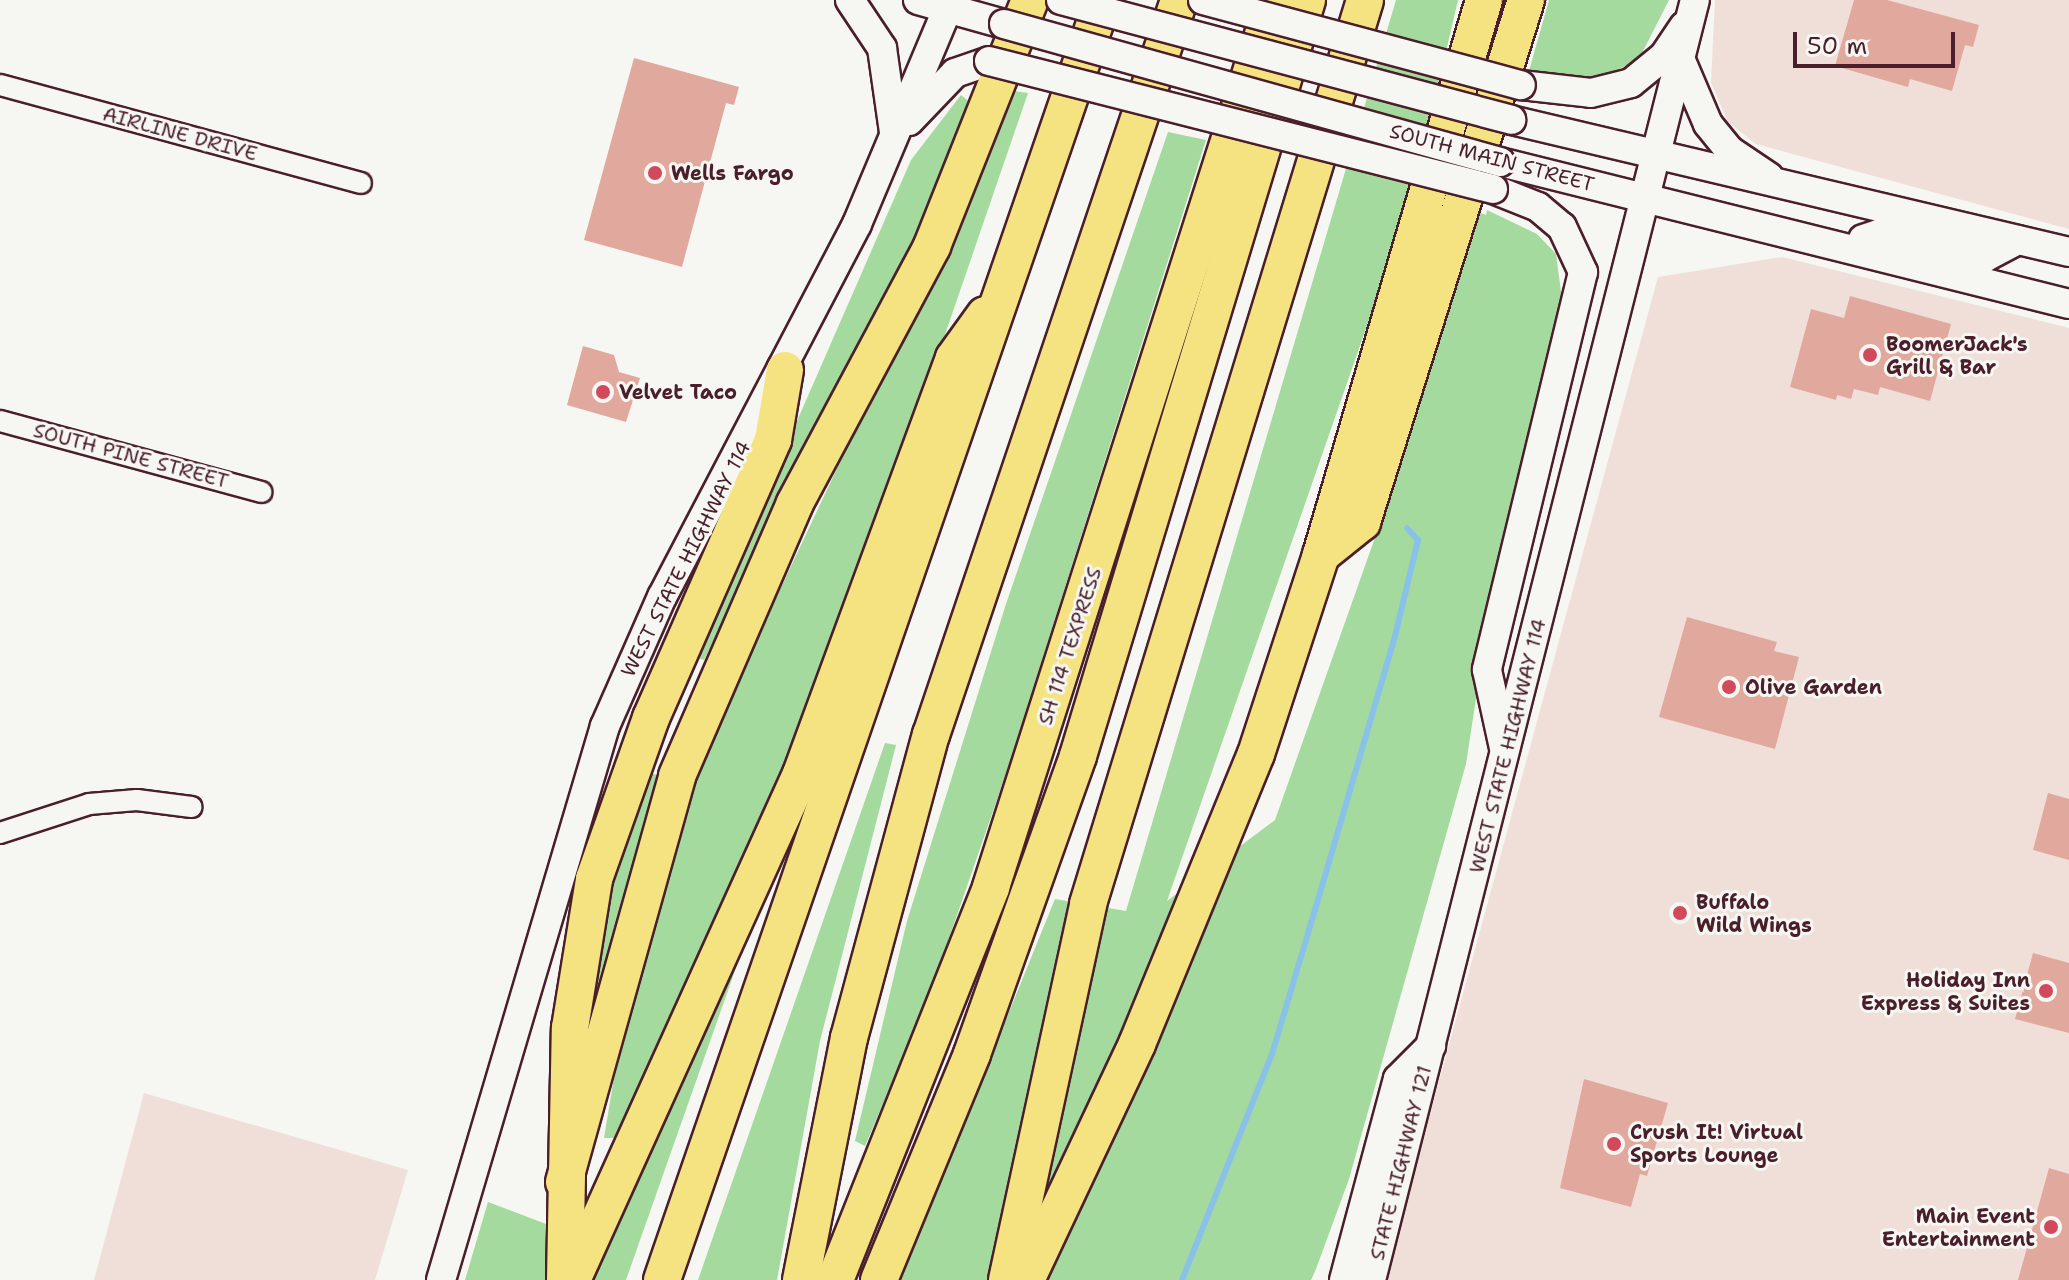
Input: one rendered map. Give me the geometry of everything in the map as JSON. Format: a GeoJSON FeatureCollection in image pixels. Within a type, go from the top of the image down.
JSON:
{"type":"FeatureCollection","features":[{"type":"Feature","properties":{"kind":"highway"},"geometry":{"type":"LineString","coordinates":[[564,1182],[677,776],[795,503],[932,246],[1030,0]]}},
{"type":"Feature","properties":{"kind":"highway"},"geometry":{"type":"LineString","coordinates":[[662,1280],[1009,281],[1103,0]]}},
{"type":"Feature","properties":{"kind":"highway"},"geometry":{"type":"LineString","coordinates":[[801,1280],[879,916],[931,735],[1179,0]]}},
{"type":"Feature","properties":{"kind":"highway","name":"SH 114 TEXPRESS"},"geometry":{"type":"LineString","coordinates":[[835,1280],[991,887],[1274,0]]}},
{"type":"Feature","properties":{"kind":"highway","name":"SH 114 TEXPRESS"},"geometry":{"type":"LineString","coordinates":[[879,1280],[972,1054],[1068,785],[1307,0]]}},
{"type":"Feature","properties":{"kind":"highway"},"geometry":{"type":"LineString","coordinates":[[1007,1280],[1088,904],[1365,0]]}},
{"type":"Feature","properties":{"kind":"highway"},"geometry":{"type":"LineString","coordinates":[[1026,1280],[1198,900],[1256,754],[1321,555],[1484,0]]}},
{"type":"Feature","properties":{"kind":"highway"},"geometry":{"type":"LineString","coordinates":[[1321,555],[1362,522],[1526,0]]}},
{"type":"Feature","properties":{"kind":"highway"},"geometry":{"type":"LineString","coordinates":[[572,1280],[801,774],[954,358],[1009,281]]}},
{"type":"Feature","properties":{"kind":"highway"},"geometry":{"type":"LineString","coordinates":[[565,1280],[564,1182],[570,1028],[594,879],[651,718],[773,440],[785,370]]}},
{"type":"Feature","properties":{"kind":"main road"},"geometry":{"type":"LineString","coordinates":[[850,0],[882,48],[895,136]]}},
{"type":"Feature","properties":{"kind":"main road","name":"SOUTH MAIN STREET"},"geometry":{"type":"LineString","coordinates":[[918,0],[950,5],[1004,24],[1500,162],[1843,245],[2069,304]]}},
{"type":"Feature","properties":{"kind":"main road","name":"SOUTH MAIN STREET"},"geometry":{"type":"LineString","coordinates":[[1061,0],[1659,159],[2069,252]]}},
{"type":"Feature","properties":{"kind":"main road"},"geometry":{"type":"LineString","coordinates":[[1203,0],[1521,85],[1591,93],[1631,83],[1664,56],[1694,6]]}},
{"type":"Feature","properties":{"kind":"main road","name":"WEST STATE HIGHWAY 114"},"geometry":{"type":"LineString","coordinates":[[441,1280],[605,726],[662,597],[785,370],[895,136],[950,5]]}},
{"type":"Feature","properties":{"kind":"main road","name":"WEST STATE HIGHWAY 114"},"geometry":{"type":"LineString","coordinates":[[1431,1046],[1659,159],[1694,6]]}},
{"type":"Feature","properties":{"kind":"main road"},"geometry":{"type":"LineString","coordinates":[[895,136],[955,73],[989,61],[1493,189],[1525,200],[1562,227],[1583,272],[1487,670],[1506,756]]}},
{"type":"Feature","properties":{"kind":"main road"},"geometry":{"type":"LineString","coordinates":[[1682,63],[1708,124],[1729,150],[1783,186]]}},
{"type":"Feature","properties":{"kind":"main road"},"geometry":{"type":"LineString","coordinates":[[1843,245],[1878,234],[1984,258],[2018,240]]}},
{"type":"Feature","properties":{"kind":"main road"},"geometry":{"type":"LineString","coordinates":[[1344,1280],[1398,1079],[1431,1046]]}},
{"type":"Feature","properties":{"kind":"main road","name":"STATE HIGHWAY 121"},"geometry":{"type":"LineString","coordinates":[[1371,1280],[1431,1046]]}},
{"type":"Feature","properties":{"kind":"street","name":"AIRLINE DRIVE"},"geometry":{"type":"LineString","coordinates":[[0,85],[361,183]]}},
{"type":"Feature","properties":{"kind":"street","name":"SOUTH PINE STREET"},"geometry":{"type":"LineString","coordinates":[[0,421],[262,492]]}},
{"type":"Feature","properties":{"kind":"street"},"geometry":{"type":"LineString","coordinates":[[0,833],[89,804],[137,800],[192,807]]}},
{"type":"Feature","properties":{"kind":"shaded area"},"geometry":{"type":"Polygon","coordinates":[[[1715,0],[2069,0],[2069,229],[1756,144],[1728,122],[1711,83],[1715,0]]]}},
{"type":"Feature","properties":{"kind":"shaded area"},"geometry":{"type":"Polygon","coordinates":[[[1782,257],[2069,328],[2069,1280],[1385,1280],[1658,277],[1782,257]]]}},
{"type":"Feature","properties":{"kind":"shaded area"},"geometry":{"type":"Polygon","coordinates":[[[144,1093],[408,1170],[375,1280],[94,1280],[144,1093]]]}},
{"type":"Feature","properties":{"kind":"green space"},"geometry":{"type":"Polygon","coordinates":[[[1396,0],[1458,0],[1413,193],[1167,901],[1275,820],[1406,450],[1473,210],[1486,215],[1487,210],[1537,234],[1556,254],[1565,322],[1482,659],[1466,764],[1349,1179],[1316,1269],[1311,1280],[900,1280],[1055,899],[1126,911],[1396,0]]]}},
{"type":"Feature","properties":{"kind":"green space"},"geometry":{"type":"Polygon","coordinates":[[[1549,0],[1669,0],[1639,59],[1600,79],[1570,79],[1529,71],[1549,0]]]}},
{"type":"Feature","properties":{"kind":"green space"},"geometry":{"type":"Polygon","coordinates":[[[1015,91],[1028,93],[836,652],[616,1138],[604,1138],[623,1023],[685,791],[1015,91]]]}},
{"type":"Feature","properties":{"kind":"green space"},"geometry":{"type":"Polygon","coordinates":[[[961,95],[973,105],[895,279],[704,660],[694,657],[911,160],[961,95]]]}},
{"type":"Feature","properties":{"kind":"green space"},"geometry":{"type":"Polygon","coordinates":[[[1168,132],[1206,140],[1008,768],[931,990],[865,1146],[855,1141],[907,921],[1005,607],[1168,132]]]}},
{"type":"Feature","properties":{"kind":"green space"},"geometry":{"type":"Polygon","coordinates":[[[885,743],[896,745],[820,1041],[777,1280],[698,1280],[885,743]]]}},
{"type":"Feature","properties":{"kind":"green space"},"geometry":{"type":"Polygon","coordinates":[[[642,769],[664,778],[593,1030],[581,1028],[608,884],[642,769]]]}},
{"type":"Feature","properties":{"kind":"green space"},"geometry":{"type":"Polygon","coordinates":[[[731,961],[738,962],[626,1280],[587,1280],[731,961]]]}},
{"type":"Feature","properties":{"kind":"green space"},"geometry":{"type":"Polygon","coordinates":[[[488,1202],[580,1237],[560,1280],[465,1280],[488,1202]]]}},
{"type":"Feature","properties":{"kind":"building"},"geometry":{"type":"Polygon","coordinates":[[[1854,0],[1887,0],[1979,25],[1973,47],[1965,45],[1952,91],[1910,79],[1908,87],[1835,66],[1854,0]]]}},
{"type":"Feature","properties":{"kind":"building","name":"Wells Fargo"},"geometry":{"type":"Polygon","coordinates":[[[634,58],[739,87],[734,105],[726,103],[682,267],[584,240],[634,58]]]}},
{"type":"Feature","properties":{"kind":"building","name":"BoomerJack's Grill & Bar"},"geometry":{"type":"Polygon","coordinates":[[[1850,296],[1951,324],[1930,401],[1880,387],[1878,395],[1854,389],[1851,399],[1837,395],[1836,400],[1790,387],[1811,309],[1844,318],[1850,296]]]}},
{"type":"Feature","properties":{"kind":"building","name":"Velvet Taco"},"geometry":{"type":"Polygon","coordinates":[[[583,346],[614,355],[619,372],[640,378],[626,422],[567,405],[583,346]]]}},
{"type":"Feature","properties":{"kind":"building","name":"Olive Garden"},"geometry":{"type":"Polygon","coordinates":[[[1687,617],[1777,642],[1774,651],[1799,657],[1775,749],[1659,717],[1687,617]]]}},
{"type":"Feature","properties":{"kind":"building"},"geometry":{"type":"Polygon","coordinates":[[[2048,793],[2069,799],[2069,860],[2033,850],[2048,793]]]}},
{"type":"Feature","properties":{"kind":"building","name":"Holiday Inn Express & Suites"},"geometry":{"type":"Polygon","coordinates":[[[2033,953],[2069,963],[2069,1033],[2015,1019],[2033,953]]]}},
{"type":"Feature","properties":{"kind":"building","name":"Crush It! Virtual Sports Lounge"},"geometry":{"type":"Polygon","coordinates":[[[1584,1079],[1668,1103],[1647,1176],[1640,1174],[1631,1207],[1560,1188],[1584,1079]]]}},
{"type":"Feature","properties":{"kind":"building","name":"Main Event Entertainment"},"geometry":{"type":"Polygon","coordinates":[[[2049,1168],[2069,1174],[2069,1280],[2018,1280],[2049,1168]]]}},
{"type":"Feature","properties":{"kind":"waterway"},"geometry":{"type":"LineString","coordinates":[[1182,1280],[1272,1054],[1395,636],[1418,540],[1407,528]]}},
{"type":"Feature","properties":{"kind":"place","name":"Wells Fargo"},"geometry":{"type":"Point","coordinates":[655,173]}},
{"type":"Feature","properties":{"kind":"place","name":"BoomerJack's Grill & Bar"},"geometry":{"type":"Point","coordinates":[1870,355]}},
{"type":"Feature","properties":{"kind":"place","name":"Velvet Taco"},"geometry":{"type":"Point","coordinates":[603,392]}},
{"type":"Feature","properties":{"kind":"place","name":"Olive Garden"},"geometry":{"type":"Point","coordinates":[1729,687]}},
{"type":"Feature","properties":{"kind":"place","name":"Buffalo Wild Wings"},"geometry":{"type":"Point","coordinates":[1680,913]}},
{"type":"Feature","properties":{"kind":"place","name":"Holiday Inn Express & Suites"},"geometry":{"type":"Point","coordinates":[2046,991]}},
{"type":"Feature","properties":{"kind":"place","name":"Crush It! Virtual Sports Lounge"},"geometry":{"type":"Point","coordinates":[1614,1144]}},
{"type":"Feature","properties":{"kind":"place","name":"Main Event Entertainment"},"geometry":{"type":"Point","coordinates":[2051,1227]}}]}
